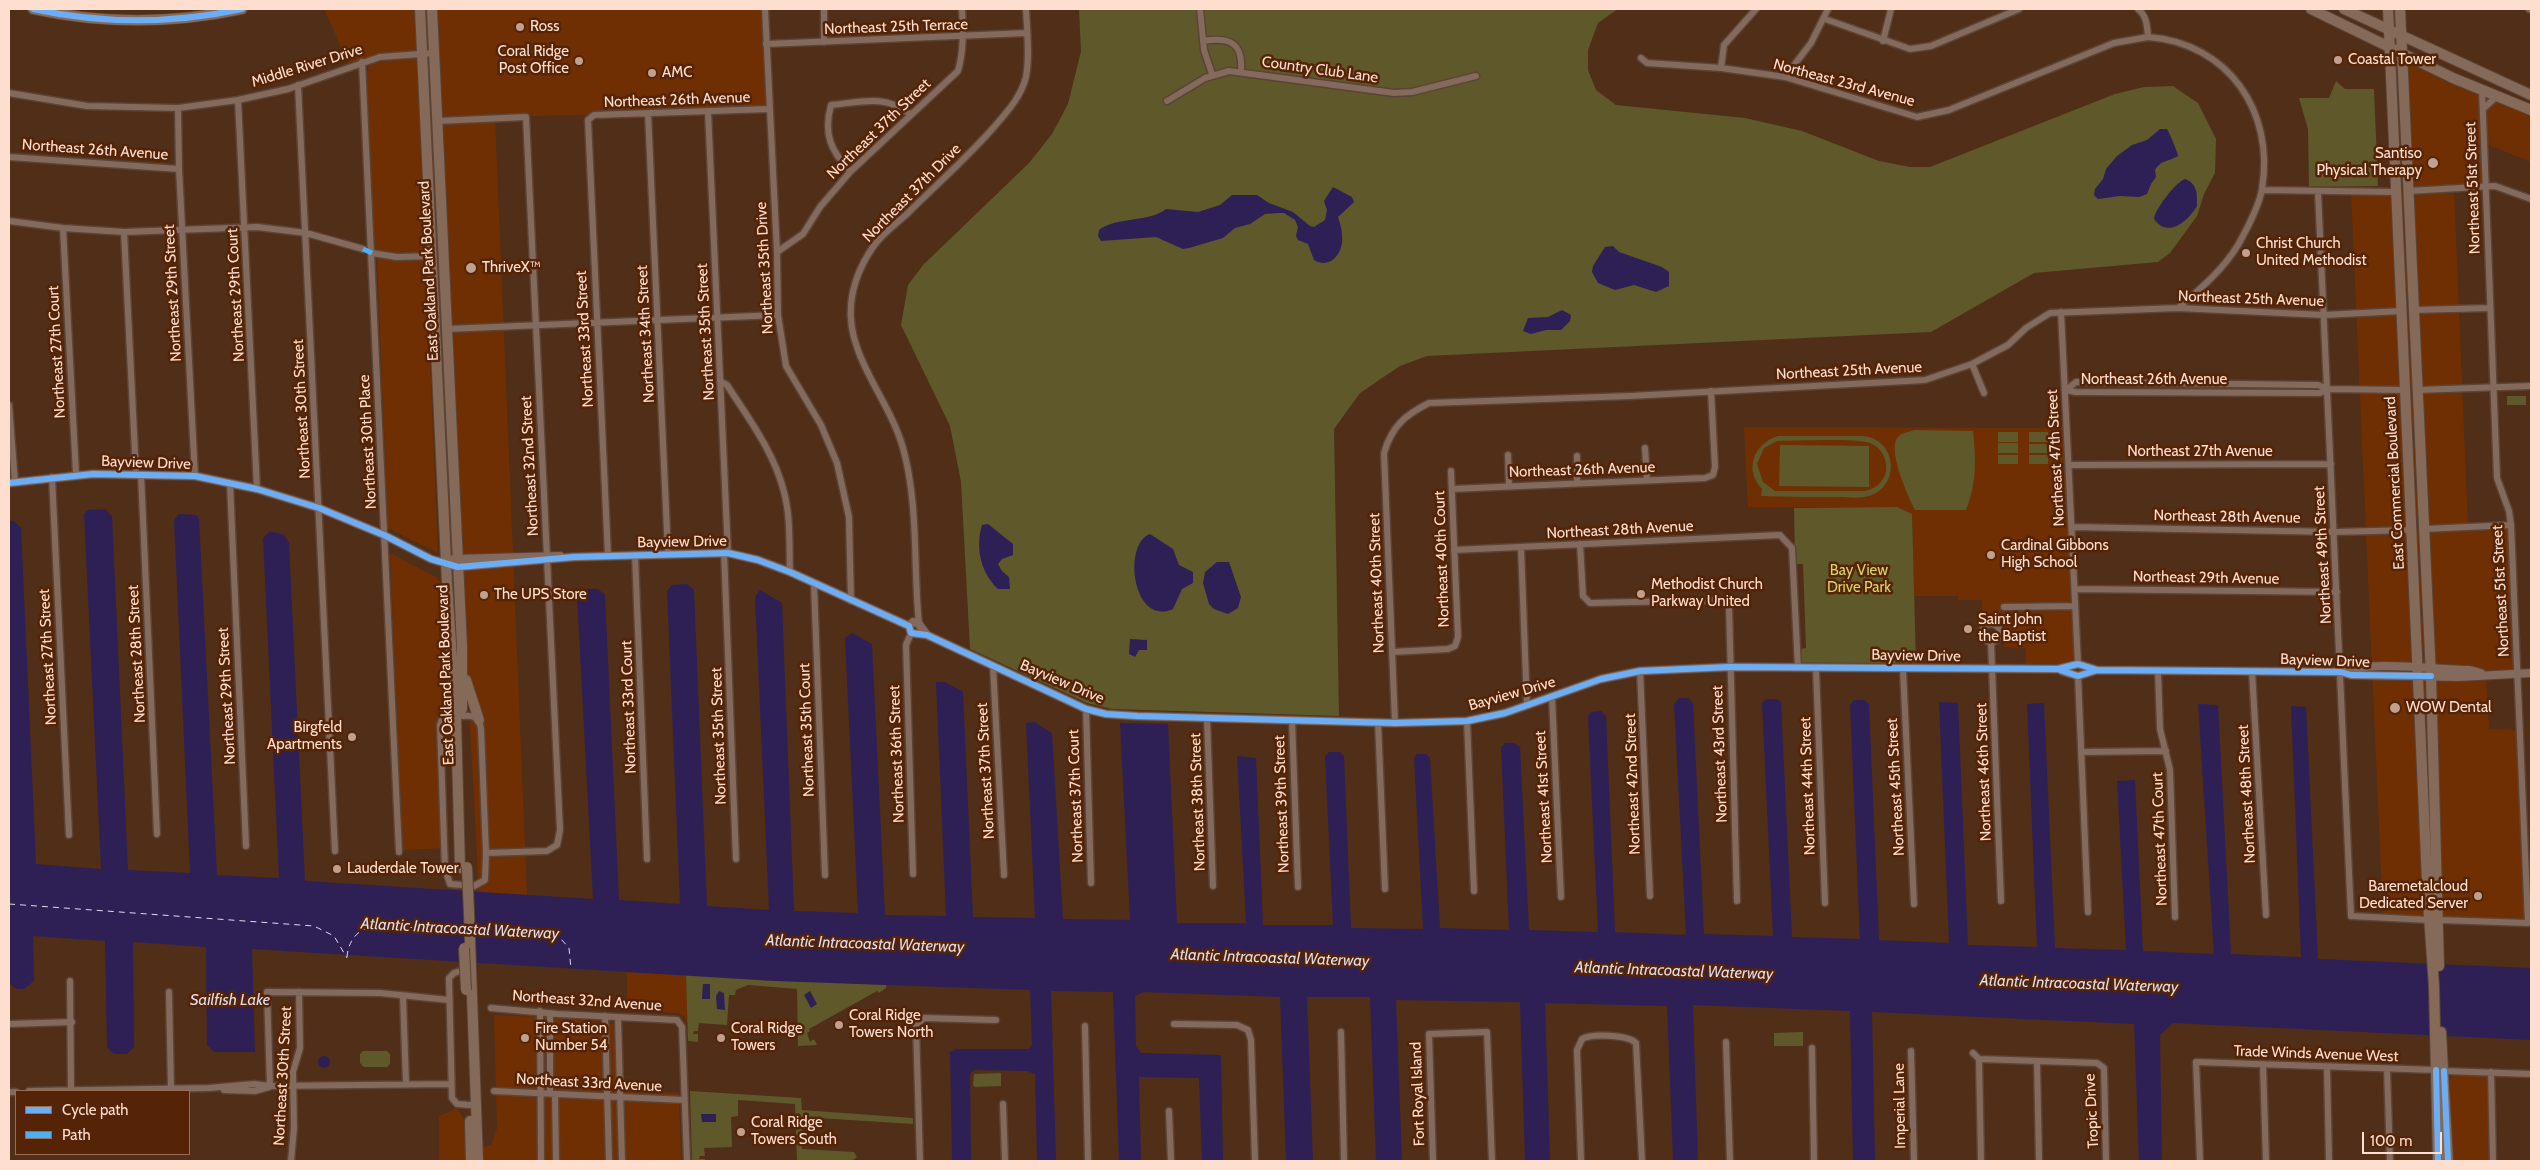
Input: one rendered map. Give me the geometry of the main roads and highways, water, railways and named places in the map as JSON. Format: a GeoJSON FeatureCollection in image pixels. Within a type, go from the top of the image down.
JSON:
{"type":"FeatureCollection","features":[{"type":"Feature","properties":{"kind":"main road"},"geometry":{"type":"LineString","coordinates":[[33,9],[60,14],[77,11],[124,20],[161,20],[242,9]]}},
{"type":"Feature","properties":{"kind":"main road","name":"East Oakland Park Boulevard"},"geometry":{"type":"LineString","coordinates":[[420,9],[428,53],[436,121],[447,333],[462,647],[459,716],[463,868],[478,1161]]}},
{"type":"Feature","properties":{"kind":"main road","name":"East Oakland Park Boulevard"},"geometry":{"type":"LineString","coordinates":[[432,9],[425,112],[446,562],[454,677],[459,716]]}},
{"type":"Feature","properties":{"kind":"main road"},"geometry":{"type":"LineString","coordinates":[[2311,9],[2422,64],[2531,110]]}},
{"type":"Feature","properties":{"kind":"main road"},"geometry":{"type":"LineString","coordinates":[[2344,9],[2401,37],[2531,95]]}},
{"type":"Feature","properties":{"kind":"main road"},"geometry":{"type":"LineString","coordinates":[[2366,20],[2380,16],[2388,9]]}},
{"type":"Feature","properties":{"kind":"main road","name":"East Commercial Boulevard"},"geometry":{"type":"LineString","coordinates":[[2388,9],[2403,195],[2409,206],[2431,673],[2436,807],[2434,920],[2438,1042],[2442,1074]]}},
{"type":"Feature","properties":{"kind":"main road","name":"East Commercial Boulevard"},"geometry":{"type":"LineString","coordinates":[[2400,9],[2403,75],[2402,312],[2428,903],[2435,918],[2434,920]]}},
{"type":"Feature","properties":{"kind":"main road"},"geometry":{"type":"LineString","coordinates":[[2403,75],[2412,67],[2422,64]]}},
{"type":"Feature","properties":{"kind":"main road"},"geometry":{"type":"LineString","coordinates":[[425,112],[436,121]]}},
{"type":"Feature","properties":{"kind":"main road"},"geometry":{"type":"LineString","coordinates":[[426,128],[433,130],[437,136]]}},
{"type":"Feature","properties":{"kind":"main road"},"geometry":{"type":"LineString","coordinates":[[435,317],[447,333]]}},
{"type":"Feature","properties":{"kind":"main road"},"geometry":{"type":"LineString","coordinates":[[436,329],[447,333]]}},
{"type":"Feature","properties":{"kind":"main road"},"geometry":{"type":"LineString","coordinates":[[2405,377],[2418,394]]}},
{"type":"Feature","properties":{"kind":"main road"},"geometry":{"type":"LineString","coordinates":[[2405,390],[2418,394]]}},
{"type":"Feature","properties":{"kind":"main road"},"geometry":{"type":"LineString","coordinates":[[2411,514],[2417,524],[2424,529]]}},
{"type":"Feature","properties":{"kind":"main road"},"geometry":{"type":"LineString","coordinates":[[462,647],[464,673],[479,720]]}},
{"type":"Feature","properties":{"kind":"main road"},"geometry":{"type":"LineString","coordinates":[[2423,782],[2428,791],[2435,796]]}},
{"type":"Feature","properties":{"kind":"main road"},"geometry":{"type":"LineString","coordinates":[[2424,797],[2436,807]]}},
{"type":"Feature","properties":{"kind":"main road","name":"East Oakland Park Boulevard"},"geometry":{"type":"LineString","coordinates":[[469,990],[471,1161]]}},
{"type":"Feature","properties":{"kind":"main road"},"geometry":{"type":"LineString","coordinates":[[2438,1161],[2442,1074]]}},
{"type":"Feature","properties":{"kind":"main road"},"geometry":{"type":"LineString","coordinates":[[2442,1074],[2448,1161]]}},
{"type":"Feature","properties":{"kind":"water"},"geometry":{"type":"Polygon","coordinates":[[[2160,129],[2167,129],[2178,156],[2158,166],[2155,170],[2156,177],[2147,194],[2139,197],[2120,196],[2098,199],[2094,195],[2095,189],[2103,179],[2106,169],[2117,156],[2132,145],[2147,140],[2160,129]]]}},
{"type":"Feature","properties":{"kind":"water"},"geometry":{"type":"Polygon","coordinates":[[[2185,179],[2195,187],[2197,206],[2183,222],[2171,228],[2165,228],[2154,219],[2155,215],[2172,190],[2185,179]]]}},
{"type":"Feature","properties":{"kind":"water"},"geometry":{"type":"Polygon","coordinates":[[[1333,187],[1352,197],[1354,202],[1338,217],[1342,234],[1341,248],[1335,258],[1325,263],[1314,260],[1308,244],[1298,240],[1296,236],[1298,227],[1295,220],[1284,213],[1265,214],[1250,224],[1235,228],[1223,238],[1183,249],[1156,237],[1101,241],[1098,236],[1099,230],[1115,223],[1151,216],[1166,209],[1198,212],[1220,205],[1232,195],[1257,195],[1269,203],[1293,212],[1310,226],[1314,227],[1325,220],[1327,210],[1324,201],[1333,187]]]}},
{"type":"Feature","properties":{"kind":"water"},"geometry":{"type":"Polygon","coordinates":[[[1613,246],[1619,252],[1662,267],[1669,272],[1669,286],[1656,292],[1634,285],[1615,290],[1598,283],[1592,272],[1593,266],[1605,247],[1613,246]]]}},
{"type":"Feature","properties":{"kind":"water"},"geometry":{"type":"Polygon","coordinates":[[[1562,310],[1571,315],[1570,321],[1561,330],[1546,330],[1531,334],[1523,331],[1528,318],[1548,317],[1562,310]]]}},
{"type":"Feature","properties":{"kind":"water"},"geometry":{"type":"Polygon","coordinates":[[[105,509],[112,516],[128,870],[190,873],[174,520],[179,514],[196,515],[199,519],[217,875],[279,878],[263,538],[270,531],[284,535],[289,543],[305,881],[593,899],[577,595],[582,589],[598,589],[605,595],[619,900],[680,904],[667,591],[672,585],[687,584],[694,590],[707,906],[769,910],[755,597],[760,590],[782,603],[794,911],[858,913],[845,638],[852,633],[872,644],[885,915],[946,916],[936,682],[945,682],[963,692],[973,917],[1035,918],[1026,723],[1034,722],[1052,733],[1063,919],[1130,920],[1120,723],[1168,724],[1177,923],[1246,923],[1237,756],[1256,758],[1263,925],[1333,925],[1325,756],[1329,752],[1340,752],[1344,756],[1351,928],[1423,929],[1414,758],[1417,754],[1426,754],[1430,758],[1440,928],[1509,930],[1501,747],[1505,743],[1514,743],[1520,747],[1529,930],[1598,932],[1588,717],[1591,712],[1601,711],[1606,716],[1615,932],[1686,935],[1674,704],[1679,698],[1688,698],[1693,703],[1704,934],[1773,936],[1762,703],[1766,699],[1777,699],[1781,702],[1792,937],[1860,939],[1850,705],[1854,700],[1864,700],[1869,704],[1879,940],[1949,943],[1939,702],[1958,703],[1968,945],[2037,947],[2027,704],[2044,703],[2055,948],[2126,950],[2117,781],[2135,780],[2143,951],[2214,954],[2198,704],[2218,705],[2231,954],[2301,957],[2291,706],[2306,707],[2318,959],[2531,968],[2531,1040],[2173,1023],[2160,1035],[2162,1161],[2139,1161],[2134,1024],[1872,1012],[1875,1161],[1853,1161],[1850,1011],[1693,1005],[1698,1161],[1673,1161],[1667,1006],[1545,1003],[1550,1161],[1525,1161],[1520,1002],[1396,1000],[1402,1161],[1376,1161],[1370,997],[1307,997],[1313,1161],[1286,1161],[1280,997],[1144,992],[1135,996],[1136,1046],[1141,1053],[1221,1055],[1223,1161],[1202,1161],[1199,1078],[1139,1077],[1141,1161],[1119,1161],[1113,992],[1051,991],[1056,1161],[1037,1161],[1035,1074],[1027,1071],[974,1070],[970,1074],[971,1161],[952,1161],[950,1052],[956,1049],[1029,1049],[1032,1045],[1030,990],[774,981],[252,949],[255,1052],[214,1052],[207,1045],[206,947],[133,942],[134,1047],[127,1054],[114,1054],[107,1047],[105,941],[33,936],[34,981],[24,989],[16,989],[9,983],[9,521],[14,521],[21,528],[36,864],[101,869],[84,514],[88,510],[105,509]]]}},
{"type":"Feature","properties":{"kind":"water"},"geometry":{"type":"Polygon","coordinates":[[[988,524],[1013,544],[1013,555],[1002,559],[998,564],[1009,577],[1010,589],[998,589],[992,583],[981,560],[980,534],[982,525],[988,524]]]}},
{"type":"Feature","properties":{"kind":"water"},"geometry":{"type":"Polygon","coordinates":[[[1150,534],[1173,549],[1179,565],[1193,572],[1193,583],[1182,589],[1173,609],[1159,611],[1149,606],[1141,596],[1136,582],[1134,567],[1136,552],[1141,541],[1150,534]]]}},
{"type":"Feature","properties":{"kind":"water"},"geometry":{"type":"Polygon","coordinates":[[[1217,562],[1229,562],[1241,597],[1238,608],[1228,614],[1214,609],[1209,604],[1203,583],[1205,572],[1217,562]]]}},
{"type":"Feature","properties":{"kind":"water"},"geometry":{"type":"Polygon","coordinates":[[[1130,639],[1147,640],[1147,650],[1139,650],[1135,657],[1129,654],[1130,639]]]}},
{"type":"Feature","properties":{"kind":"water"},"geometry":{"type":"Polygon","coordinates":[[[703,984],[710,984],[710,999],[702,999],[703,984]]]}},
{"type":"Feature","properties":{"kind":"water"},"geometry":{"type":"Polygon","coordinates":[[[719,991],[724,993],[725,1010],[717,1009],[716,996],[719,991]]]}},
{"type":"Feature","properties":{"kind":"water"},"geometry":{"type":"Polygon","coordinates":[[[810,991],[817,1004],[811,1008],[804,995],[810,991]]]}},
{"type":"Feature","properties":{"kind":"water"},"geometry":{"type":"Polygon","coordinates":[[[322,1056],[326,1056],[330,1062],[326,1068],[322,1068],[318,1064],[318,1060],[322,1056]]]}},
{"type":"Feature","properties":{"kind":"water"},"geometry":{"type":"Polygon","coordinates":[[[701,1114],[716,1114],[716,1122],[702,1122],[701,1114]]]}},
{"type":"Feature","properties":{"kind":"place","name":"Ross"},"geometry":{"type":"Point","coordinates":[520,27]}},
{"type":"Feature","properties":{"kind":"place","name":"Coastal Tower"},"geometry":{"type":"Point","coordinates":[2338,60]}},
{"type":"Feature","properties":{"kind":"place","name":"Coral Ridge Post Office"},"geometry":{"type":"Point","coordinates":[579,61]}},
{"type":"Feature","properties":{"kind":"place","name":"AMC"},"geometry":{"type":"Point","coordinates":[652,73]}},
{"type":"Feature","properties":{"kind":"place","name":"Santiso Physical Therapy"},"geometry":{"type":"Point","coordinates":[2433,163]}},
{"type":"Feature","properties":{"kind":"place","name":"Christ Church United Methodist"},"geometry":{"type":"Point","coordinates":[2246,253]}},
{"type":"Feature","properties":{"kind":"place","name":"ThriveX™"},"geometry":{"type":"Point","coordinates":[471,268]}},
{"type":"Feature","properties":{"kind":"place","name":"Cardinal Gibbons High School"},"geometry":{"type":"Point","coordinates":[1991,555]}},
{"type":"Feature","properties":{"kind":"place","name":"Methodist Church Parkway United"},"geometry":{"type":"Point","coordinates":[1641,594]}},
{"type":"Feature","properties":{"kind":"place","name":"The UPS Store"},"geometry":{"type":"Point","coordinates":[484,595]}},
{"type":"Feature","properties":{"kind":"place","name":"Saint John the Baptist"},"geometry":{"type":"Point","coordinates":[1968,629]}},
{"type":"Feature","properties":{"kind":"place","name":"WOW Dental"},"geometry":{"type":"Point","coordinates":[2395,708]}},
{"type":"Feature","properties":{"kind":"place","name":"Birgfeld Apartments"},"geometry":{"type":"Point","coordinates":[352,737]}},
{"type":"Feature","properties":{"kind":"place","name":"Lauderdale Tower"},"geometry":{"type":"Point","coordinates":[337,869]}},
{"type":"Feature","properties":{"kind":"place","name":"Baremetalcloud Dedicated Server"},"geometry":{"type":"Point","coordinates":[2478,896]}},
{"type":"Feature","properties":{"kind":"place","name":"Coral Ridge Towers North"},"geometry":{"type":"Point","coordinates":[839,1025]}},
{"type":"Feature","properties":{"kind":"place","name":"Fire Station Number 54"},"geometry":{"type":"Point","coordinates":[525,1038]}},
{"type":"Feature","properties":{"kind":"place","name":"Coral Ridge Towers"},"geometry":{"type":"Point","coordinates":[721,1038]}},
{"type":"Feature","properties":{"kind":"place","name":"Coral Ridge Towers South"},"geometry":{"type":"Point","coordinates":[741,1132]}},
{"type":"Feature","properties":{"kind":"park label","name":"Bay View Drive Park"},"geometry":{"type":"Point","coordinates":[1859,580]}},
{"type":"Feature","properties":{"kind":"water label","name":"Atlantic Intracoastal Waterway"},"geometry":{"type":"Point","coordinates":[460,929]}},
{"type":"Feature","properties":{"kind":"water label","name":"Atlantic Intracoastal Waterway"},"geometry":{"type":"Point","coordinates":[865,944]}},
{"type":"Feature","properties":{"kind":"water label","name":"Atlantic Intracoastal Waterway"},"geometry":{"type":"Point","coordinates":[1270,958]}},
{"type":"Feature","properties":{"kind":"water label","name":"Atlantic Intracoastal Waterway"},"geometry":{"type":"Point","coordinates":[1674,971]}},
{"type":"Feature","properties":{"kind":"water label","name":"Atlantic Intracoastal Waterway"},"geometry":{"type":"Point","coordinates":[2079,984]}},
{"type":"Feature","properties":{"kind":"water label","name":"Sailfish Lake"},"geometry":{"type":"Point","coordinates":[230,1000]}}]}
